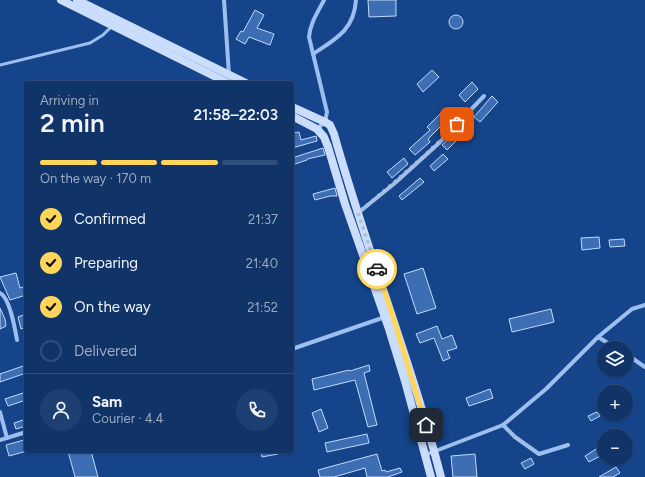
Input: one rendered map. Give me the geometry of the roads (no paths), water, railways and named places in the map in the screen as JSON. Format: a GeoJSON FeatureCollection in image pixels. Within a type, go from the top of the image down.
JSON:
{"type":"FeatureCollection","features":[{"type":"Feature","properties":{"kind":"main road"},"geometry":{"type":"LineString","coordinates":[[61,0],[114,22],[242,81]]}},
{"type":"Feature","properties":{"kind":"main road"},"geometry":{"type":"LineString","coordinates":[[77,0],[114,22],[224,81]]}},
{"type":"Feature","properties":{"kind":"main road"},"geometry":{"type":"LineString","coordinates":[[294,108],[330,125],[334,134],[358,213],[392,314],[441,477]]}},
{"type":"Feature","properties":{"kind":"main road"},"geometry":{"type":"LineString","coordinates":[[294,117],[316,129],[324,137],[328,147],[345,204],[385,317],[405,381],[431,477]]}},
{"type":"Feature","properties":{"kind":"street"},"geometry":{"type":"LineString","coordinates":[[224,0],[230,74],[226,81]]}},
{"type":"Feature","properties":{"kind":"street"},"geometry":{"type":"LineString","coordinates":[[316,129],[325,122],[327,112],[309,37],[310,29],[324,0]]}},
{"type":"Feature","properties":{"kind":"street"},"geometry":{"type":"LineString","coordinates":[[313,54],[338,38],[347,28],[352,19],[356,0]]}},
{"type":"Feature","properties":{"kind":"street"},"geometry":{"type":"LineString","coordinates":[[358,213],[395,183],[439,143],[484,96]]}},
{"type":"Feature","properties":{"kind":"street"},"geometry":{"type":"LineString","coordinates":[[0,293],[8,303],[17,340]]}},
{"type":"Feature","properties":{"kind":"street"},"geometry":{"type":"LineString","coordinates":[[425,455],[503,424],[546,389],[598,337],[632,309],[645,305]]}},
{"type":"Feature","properties":{"kind":"street"},"geometry":{"type":"LineString","coordinates":[[294,349],[385,317]]}},
{"type":"Feature","properties":{"kind":"street"},"geometry":{"type":"LineString","coordinates":[[598,337],[605,341]]}},
{"type":"Feature","properties":{"kind":"street"},"geometry":{"type":"LineString","coordinates":[[633,359],[645,367]]}},
{"type":"Feature","properties":{"kind":"street"},"geometry":{"type":"LineString","coordinates":[[0,412],[7,438]]}},
{"type":"Feature","properties":{"kind":"street"},"geometry":{"type":"LineString","coordinates":[[503,424],[515,437],[538,454],[568,445]]}},
{"type":"Feature","properties":{"kind":"street"},"geometry":{"type":"LineString","coordinates":[[0,440],[24,433]]}},
{"type":"Feature","properties":{"kind":"lane"},"geometry":{"type":"LineString","coordinates":[[0,65],[90,43],[103,35],[114,22]]}}]}
